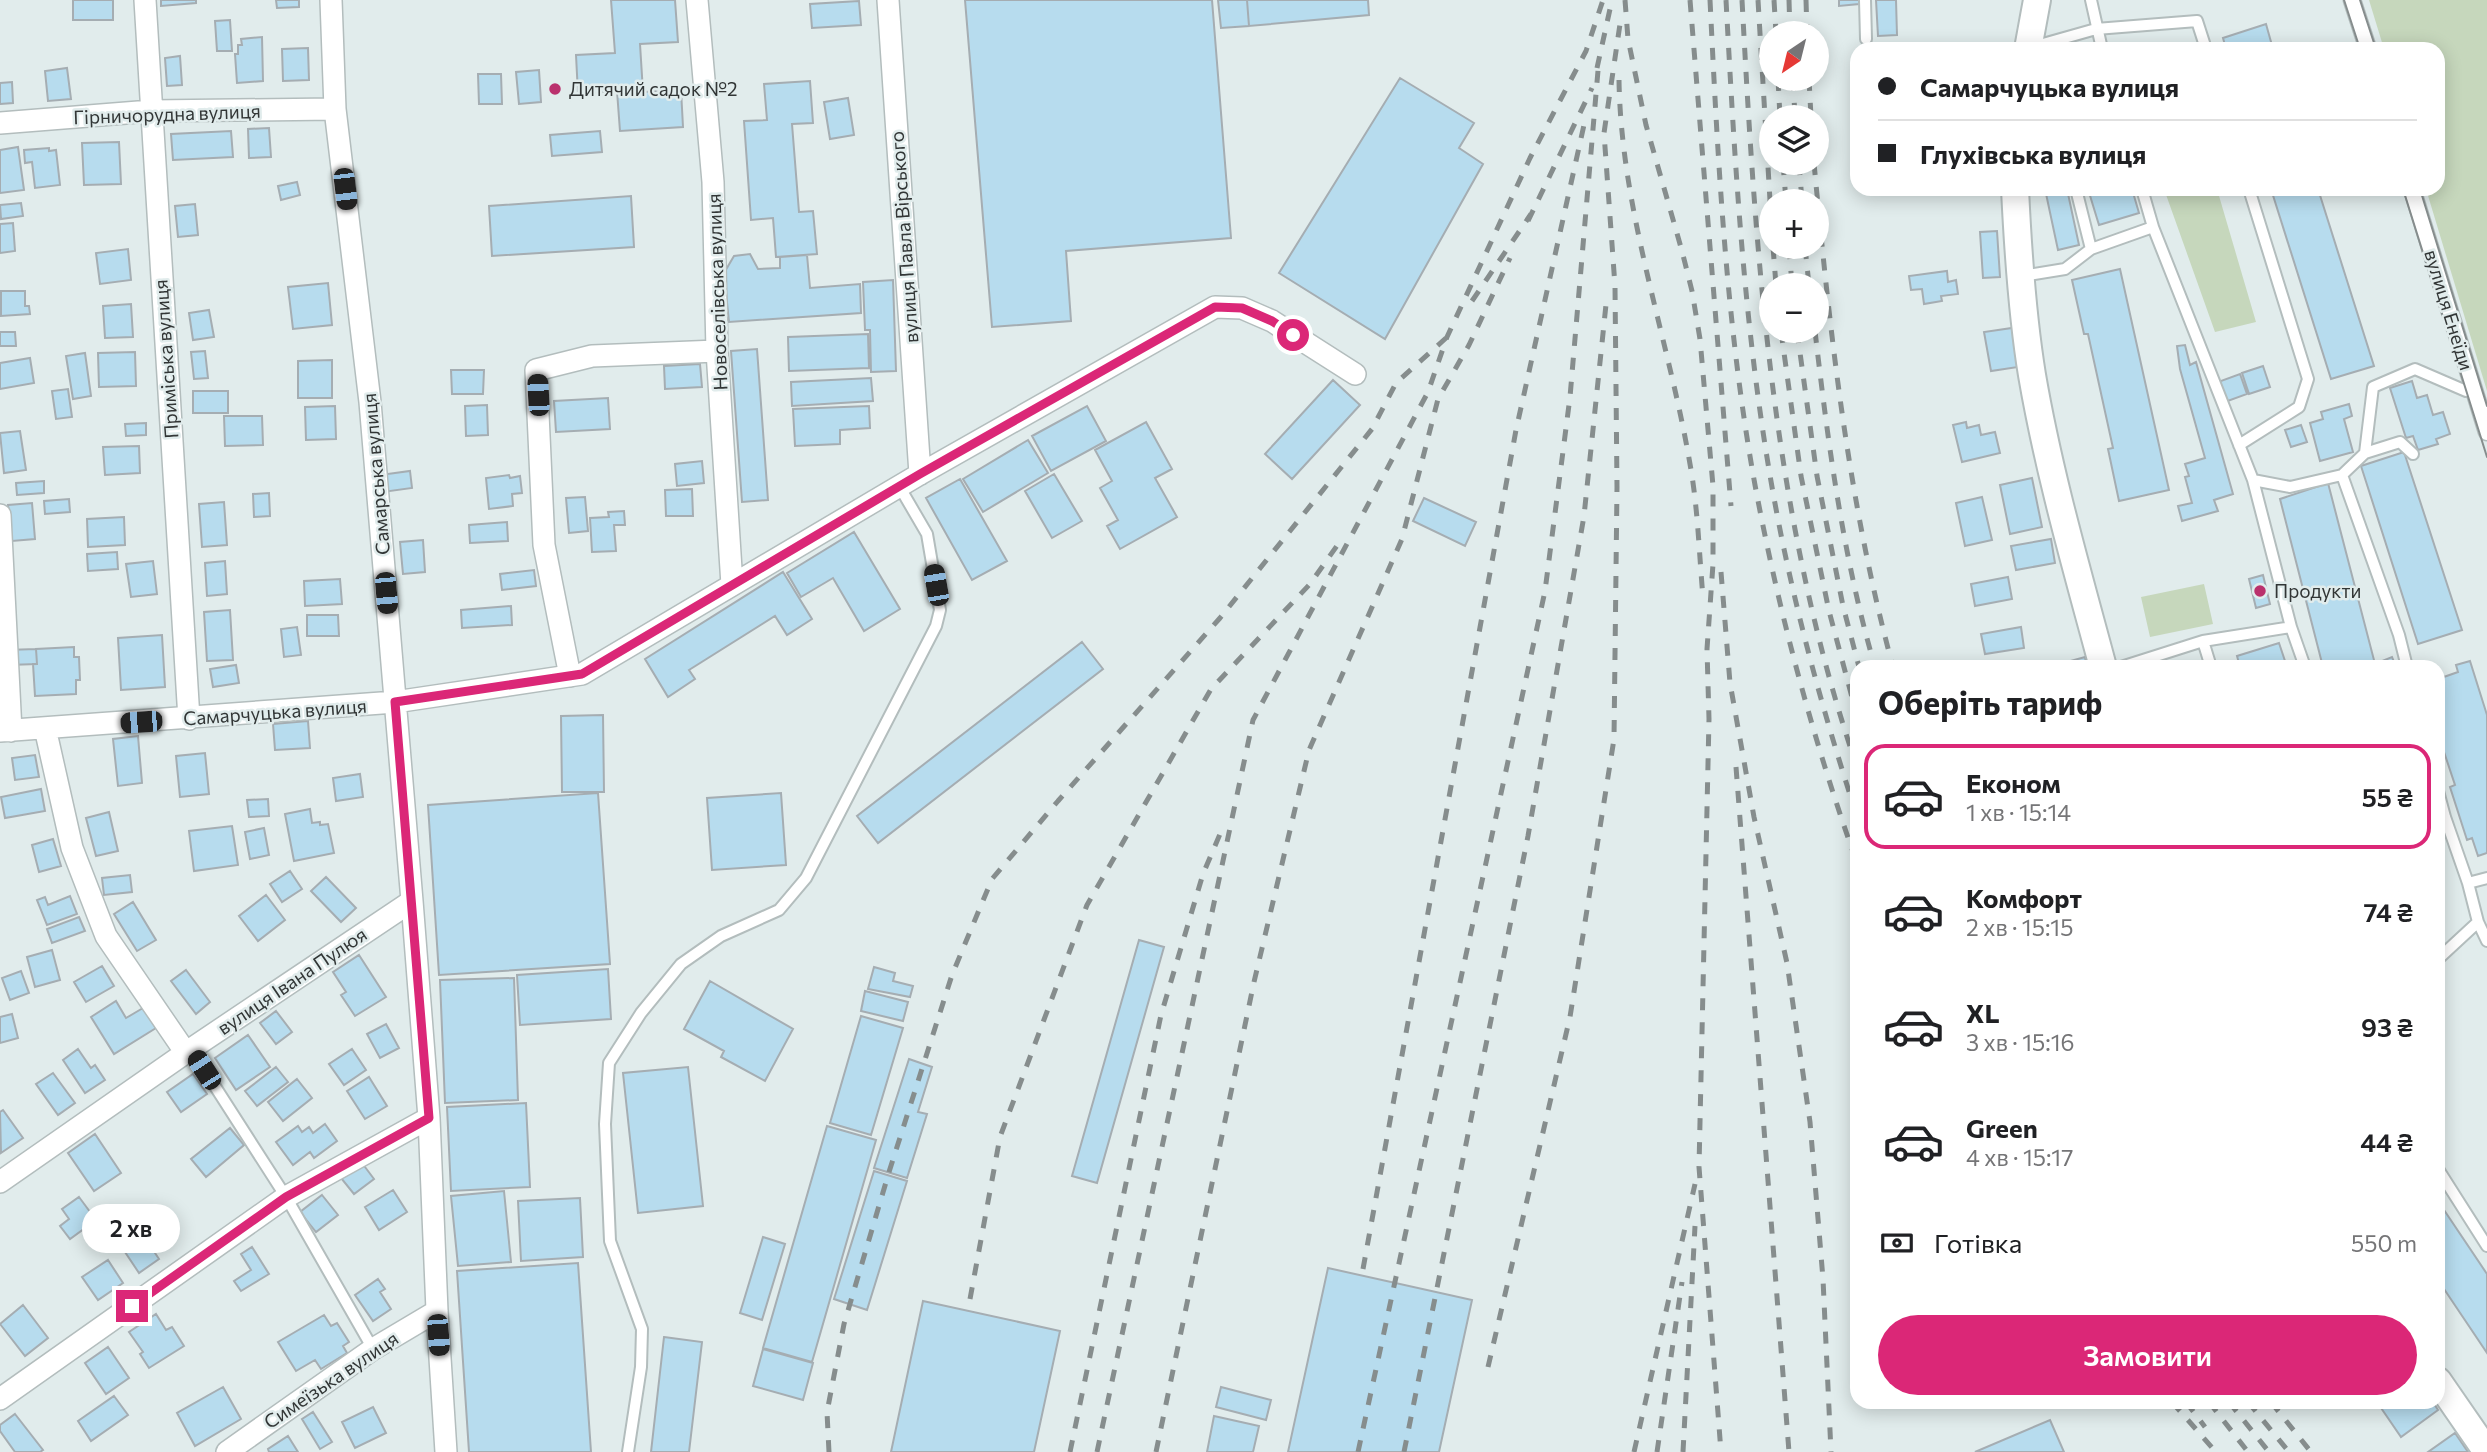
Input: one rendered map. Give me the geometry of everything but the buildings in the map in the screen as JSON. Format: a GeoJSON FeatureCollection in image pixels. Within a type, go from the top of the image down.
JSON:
{"type":"FeatureCollection","features":[{"type":"Feature","properties":{"kind":"street","name":"Приміська вулиця"},"geometry":{"type":"LineString","coordinates":[[145,0],[190,719]]}},
{"type":"Feature","properties":{"kind":"street","name":"Самарська вулиця"},"geometry":{"type":"LineString","coordinates":[[331,0],[335,109],[370,402],[412,901],[429,1118],[446,1452]]}},
{"type":"Feature","properties":{"kind":"street","name":"Новоселівська вулиця"},"geometry":{"type":"LineString","coordinates":[[697,0],[713,182],[717,351],[732,585]]}},
{"type":"Feature","properties":{"kind":"street","name":"вулиця Павла Вірського"},"geometry":{"type":"LineString","coordinates":[[888,0],[920,474]]}},
{"type":"Feature","properties":{"kind":"street"},"geometry":{"type":"LineString","coordinates":[[2029,42],[2037,0]]}},
{"type":"Feature","properties":{"kind":"street"},"geometry":{"type":"LineString","coordinates":[[2351,0],[2366,42]]}},
{"type":"Feature","properties":{"kind":"street","name":"Гірничорудна вулиця"},"geometry":{"type":"LineString","coordinates":[[0,124],[151,111],[335,109]]}},
{"type":"Feature","properties":{"kind":"street"},"geometry":{"type":"LineString","coordinates":[[2015,196],[2019,277],[2032,376],[2055,485],[2101,660]]}},
{"type":"Feature","properties":{"kind":"street","name":"вулиця Енеїди"},"geometry":{"type":"LineString","coordinates":[[2414,196],[2487,432]]}},
{"type":"Feature","properties":{"kind":"street","name":"Самарчуцька вулиця"},"geometry":{"type":"LineString","coordinates":[[5,731],[395,702],[582,674],[899,486],[1215,307],[1242,308],[1272,321],[1355,374]]}},
{"type":"Feature","properties":{"kind":"street"},"geometry":{"type":"LineString","coordinates":[[570,676],[544,545],[536,370],[592,356],[717,351]]}},
{"type":"Feature","properties":{"kind":"street"},"geometry":{"type":"LineString","coordinates":[[0,516],[5,731]]}},
{"type":"Feature","properties":{"kind":"street"},"geometry":{"type":"LineString","coordinates":[[45,728],[72,848],[106,936],[188,1051]]}},
{"type":"Feature","properties":{"kind":"street","name":"вулиця Івана Пулюя"},"geometry":{"type":"LineString","coordinates":[[0,1182],[188,1051],[412,901]]}},
{"type":"Feature","properties":{"kind":"street"},"geometry":{"type":"LineString","coordinates":[[0,1399],[286,1197],[429,1118]]}},
{"type":"Feature","properties":{"kind":"street","name":"Симеїзька вулиця"},"geometry":{"type":"LineString","coordinates":[[227,1452],[373,1349],[437,1311]]}},
{"type":"Feature","properties":{"kind":"street"},"geometry":{"type":"LineString","coordinates":[[2445,1391],[2487,1452]]}},
{"type":"Feature","properties":{"kind":"lane"},"geometry":{"type":"LineString","coordinates":[[1865,0],[1866,39]]}},
{"type":"Feature","properties":{"kind":"lane"},"geometry":{"type":"LineString","coordinates":[[2091,0],[2100,42]]}},
{"type":"Feature","properties":{"kind":"lane"},"geometry":{"type":"LineString","coordinates":[[2052,42],[2096,29],[2197,21],[2204,42]]}},
{"type":"Feature","properties":{"kind":"lane"},"geometry":{"type":"LineString","coordinates":[[2078,196],[2091,249]]}},
{"type":"Feature","properties":{"kind":"lane"},"geometry":{"type":"LineString","coordinates":[[2144,196],[2153,227],[2253,480],[2291,626],[2303,660]]}},
{"type":"Feature","properties":{"kind":"lane"},"geometry":{"type":"LineString","coordinates":[[2239,445],[2299,407],[2308,379],[2251,196]]}},
{"type":"Feature","properties":{"kind":"lane"},"geometry":{"type":"LineString","coordinates":[[2019,277],[2065,269],[2091,249],[2153,227]]}},
{"type":"Feature","properties":{"kind":"lane"},"geometry":{"type":"LineString","coordinates":[[2365,453],[2373,387],[2415,369],[2466,391],[2474,389]]}},
{"type":"Feature","properties":{"kind":"lane"},"geometry":{"type":"LineString","coordinates":[[2253,480],[2290,488],[2342,475],[2365,453],[2400,442],[2413,454]]}},
{"type":"Feature","properties":{"kind":"lane"},"geometry":{"type":"LineString","coordinates":[[2342,475],[2399,635],[2405,660]]}},
{"type":"Feature","properties":{"kind":"lane"},"geometry":{"type":"LineString","coordinates":[[628,1452],[641,1367],[642,1329],[610,1241],[605,1124],[609,1063],[641,1013],[681,964],[721,936],[779,911],[806,878],[936,626],[940,610],[928,534],[899,486]]}},
{"type":"Feature","properties":{"kind":"lane"},"geometry":{"type":"LineString","coordinates":[[2143,660],[2203,641],[2291,626]]}},
{"type":"Feature","properties":{"kind":"lane"},"geometry":{"type":"LineString","coordinates":[[2203,641],[2209,660]]}},
{"type":"Feature","properties":{"kind":"lane"},"geometry":{"type":"LineString","coordinates":[[2445,817],[2468,883],[2478,922],[2487,941]]}},
{"type":"Feature","properties":{"kind":"lane"},"geometry":{"type":"LineString","coordinates":[[2468,883],[2487,878]]}},
{"type":"Feature","properties":{"kind":"lane"},"geometry":{"type":"LineString","coordinates":[[2445,953],[2478,922]]}},
{"type":"Feature","properties":{"kind":"lane"},"geometry":{"type":"LineString","coordinates":[[188,1051],[286,1197],[373,1349]]}},
{"type":"Feature","properties":{"kind":"lane"},"geometry":{"type":"LineString","coordinates":[[2445,1181],[2487,1246]]}},
{"type":"Feature","properties":{"kind":"green space"},"geometry":{"type":"Polygon","coordinates":[[[2369,0],[2487,0],[2487,391],[2428,196],[2445,196],[2445,42],[2382,42],[2369,0]]]}},
{"type":"Feature","properties":{"kind":"green space"},"geometry":{"type":"Polygon","coordinates":[[[2166,196],[2219,196],[2256,322],[2215,332],[2166,196]]]}},
{"type":"Feature","properties":{"kind":"green space"},"geometry":{"type":"Polygon","coordinates":[[[2204,584],[2213,624],[2150,637],[2141,597],[2204,584]]]}},
{"type":"Feature","properties":{"kind":"tram line"},"geometry":{"type":"LineString","coordinates":[[2344,0],[2358,42]]}},
{"type":"Feature","properties":{"kind":"tram line"},"geometry":{"type":"LineString","coordinates":[[2360,0],[2374,42]]}},
{"type":"Feature","properties":{"kind":"tram line"},"geometry":{"type":"LineString","coordinates":[[2405,196],[2487,457]]}},
{"type":"Feature","properties":{"kind":"tram line"},"geometry":{"type":"LineString","coordinates":[[2422,196],[2487,406]]}},
{"type":"Feature","properties":{"kind":"railway"},"geometry":{"type":"LineString","coordinates":[[1097,1452],[1253,720],[1428,392],[1447,337],[1530,158],[1586,51],[1603,0]]}},
{"type":"Feature","properties":{"kind":"railway"},"geometry":{"type":"LineString","coordinates":[[1597,68],[1612,0]]}},
{"type":"Feature","properties":{"kind":"railway"},"geometry":{"type":"LineString","coordinates":[[1625,0],[1628,39],[1646,125],[1692,291],[1700,339],[1713,486],[1713,564],[1707,649],[1709,719],[1699,1167],[1721,1452]]}},
{"type":"Feature","properties":{"kind":"railway"},"geometry":{"type":"LineString","coordinates":[[1690,0],[1731,506]]}},
{"type":"Feature","properties":{"kind":"railway"},"geometry":{"type":"LineString","coordinates":[[1710,0],[1730,304],[1745,425],[1775,581],[1798,676],[1850,842]]}},
{"type":"Feature","properties":{"kind":"railway"},"geometry":{"type":"LineString","coordinates":[[1726,0],[1744,276],[1760,413],[1791,583],[1826,717],[1850,794]]}},
{"type":"Feature","properties":{"kind":"railway"},"geometry":{"type":"LineString","coordinates":[[1742,0],[1754,194],[1773,388],[1805,579],[1828,674],[1850,745]]}},
{"type":"Feature","properties":{"kind":"railway"},"geometry":{"type":"LineString","coordinates":[[1758,0],[1769,189]]}},
{"type":"Feature","properties":{"kind":"railway"},"geometry":{"type":"LineString","coordinates":[[1774,0],[1775,21]]}},
{"type":"Feature","properties":{"kind":"railway"},"geometry":{"type":"LineString","coordinates":[[1789,0],[1790,21]]}},
{"type":"Feature","properties":{"kind":"railway"},"geometry":{"type":"LineString","coordinates":[[1806,0],[1807,21]]}},
{"type":"Feature","properties":{"kind":"railway"},"geometry":{"type":"LineString","coordinates":[[1488,1367],[1570,1017],[1614,739],[1617,487],[1615,286],[1604,133],[1620,24]]}},
{"type":"Feature","properties":{"kind":"railway"},"geometry":{"type":"LineString","coordinates":[[1358,1452],[1545,591],[1570,397],[1599,59]]}},
{"type":"Feature","properties":{"kind":"railway"},"geometry":{"type":"LineString","coordinates":[[1619,80],[1628,177],[1693,481],[1703,597]]}},
{"type":"Feature","properties":{"kind":"railway"},"geometry":{"type":"LineString","coordinates":[[1528,221],[1592,88]]}},
{"type":"Feature","properties":{"kind":"railway"},"geometry":{"type":"LineString","coordinates":[[1779,91],[1779,105]]}},
{"type":"Feature","properties":{"kind":"railway"},"geometry":{"type":"LineString","coordinates":[[1794,91],[1794,105]]}},
{"type":"Feature","properties":{"kind":"railway"},"geometry":{"type":"LineString","coordinates":[[1810,91],[1810,105]]}},
{"type":"Feature","properties":{"kind":"railway"},"geometry":{"type":"LineString","coordinates":[[1363,1269],[1516,430],[1586,116]]}},
{"type":"Feature","properties":{"kind":"railway"},"geometry":{"type":"LineString","coordinates":[[1784,175],[1785,189]]}},
{"type":"Feature","properties":{"kind":"railway"},"geometry":{"type":"LineString","coordinates":[[1800,175],[1801,189]]}},
{"type":"Feature","properties":{"kind":"railway"},"geometry":{"type":"LineString","coordinates":[[1815,175],[1834,354],[1852,480],[1877,605],[1891,660]]}},
{"type":"Feature","properties":{"kind":"railway"},"geometry":{"type":"LineString","coordinates":[[1472,301],[1531,214]]}},
{"type":"Feature","properties":{"kind":"railway"},"geometry":{"type":"LineString","coordinates":[[1156,1452],[1254,982],[1309,750],[1402,539],[1438,399],[1469,345],[1510,258]]}},
{"type":"Feature","properties":{"kind":"railway"},"geometry":{"type":"LineString","coordinates":[[1774,259],[1775,273]]}},
{"type":"Feature","properties":{"kind":"railway"},"geometry":{"type":"LineString","coordinates":[[1790,259],[1791,273]]}},
{"type":"Feature","properties":{"kind":"railway"},"geometry":{"type":"LineString","coordinates":[[1806,259],[1808,273]]}},
{"type":"Feature","properties":{"kind":"railway"},"geometry":{"type":"LineString","coordinates":[[1404,1452],[1528,836],[1584,516],[1607,295]]}},
{"type":"Feature","properties":{"kind":"railway"},"geometry":{"type":"LineString","coordinates":[[829,1452],[827,1412],[844,1324],[952,975],[992,879],[1220,618],[1372,429],[1396,383],[1446,338]]}},
{"type":"Feature","properties":{"kind":"railway"},"geometry":{"type":"LineString","coordinates":[[1783,343],[1801,476],[1829,611],[1850,690]]}},
{"type":"Feature","properties":{"kind":"railway"},"geometry":{"type":"LineString","coordinates":[[1799,343],[1817,476],[1843,606],[1857,660]]}},
{"type":"Feature","properties":{"kind":"railway"},"geometry":{"type":"LineString","coordinates":[[1817,343],[1845,542],[1873,660]]}},
{"type":"Feature","properties":{"kind":"railway"},"geometry":{"type":"LineString","coordinates":[[970,1299],[1000,1137],[1087,905],[1211,689],[1310,584],[1341,540]]}},
{"type":"Feature","properties":{"kind":"railway"},"geometry":{"type":"LineString","coordinates":[[1721,572],[1730,683],[1754,817],[1787,963],[1810,1122],[1823,1279],[1831,1452]]}},
{"type":"Feature","properties":{"kind":"railway"},"geometry":{"type":"LineString","coordinates":[[1736,767],[1789,1452]]}},
{"type":"Feature","properties":{"kind":"railway"},"geometry":{"type":"LineString","coordinates":[[1070,1452],[1161,1015],[1203,874],[1223,827]]}},
{"type":"Feature","properties":{"kind":"railway"},"geometry":{"type":"LineString","coordinates":[[1634,1452],[1695,1184]]}},
{"type":"Feature","properties":{"kind":"railway"},"geometry":{"type":"LineString","coordinates":[[1683,1452],[1695,1226]]}},
{"type":"Feature","properties":{"kind":"railway"},"geometry":{"type":"LineString","coordinates":[[1657,1452],[1682,1282]]}},
{"type":"Feature","properties":{"kind":"railway"},"geometry":{"type":"LineString","coordinates":[[2178,1409],[2216,1452]]}},
{"type":"Feature","properties":{"kind":"railway"},"geometry":{"type":"LineString","coordinates":[[2191,1409],[2205,1427]]}},
{"type":"Feature","properties":{"kind":"railway"},"geometry":{"type":"LineString","coordinates":[[2214,1409],[2248,1452]]}},
{"type":"Feature","properties":{"kind":"railway"},"geometry":{"type":"LineString","coordinates":[[2235,1409],[2269,1452]]}},
{"type":"Feature","properties":{"kind":"railway"},"geometry":{"type":"LineString","coordinates":[[2254,1409],[2289,1452]]}},
{"type":"Feature","properties":{"kind":"railway"},"geometry":{"type":"LineString","coordinates":[[2277,1409],[2311,1452]]}},
{"type":"Feature","properties":{"kind":"place","name":"Дитячий садок №2"},"geometry":{"type":"Point","coordinates":[555,89]}},
{"type":"Feature","properties":{"kind":"place","name":"Продукти"},"geometry":{"type":"Point","coordinates":[2260,591]}},
{"type":"Feature","properties":{"kind":"route"},"geometry":{"type":"LineString","coordinates":[[132,1306],[286,1197],[429,1118],[395,702],[582,674],[920,474],[1215,307],[1242,308],[1272,321],[1293,335]]}}]}
